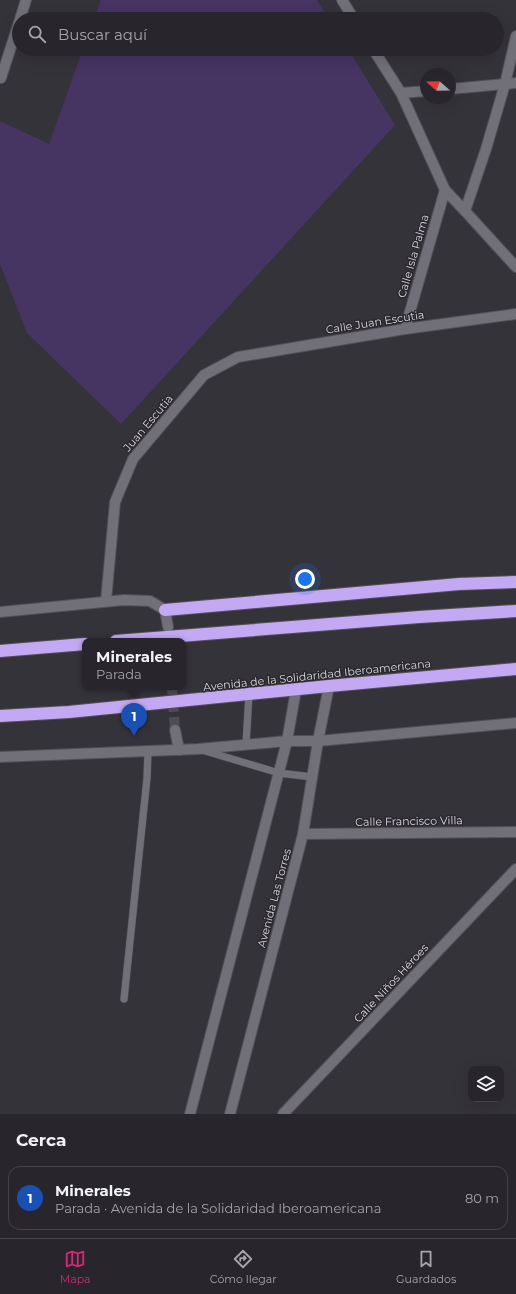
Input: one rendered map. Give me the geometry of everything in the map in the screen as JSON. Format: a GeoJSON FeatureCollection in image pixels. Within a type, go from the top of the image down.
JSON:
{"type":"FeatureCollection","features":[{"type":"Feature","properties":{"kind":"highway"},"geometry":{"type":"LineString","coordinates":[[165,610],[459,584],[516,582]]}},
{"type":"Feature","properties":{"kind":"highway"},"geometry":{"type":"LineString","coordinates":[[153,638],[403,618],[516,611]]}},
{"type":"Feature","properties":{"kind":"highway"},"geometry":{"type":"LineString","coordinates":[[0,651],[82,644]]}},
{"type":"Feature","properties":{"kind":"highway","name":"Avenida de la Solidaridad Iberoamericana"},"geometry":{"type":"LineString","coordinates":[[0,716],[69,712],[516,669]]}},
{"type":"Feature","properties":{"kind":"street"},"geometry":{"type":"LineString","coordinates":[[22,12],[26,0]]}},
{"type":"Feature","properties":{"kind":"street"},"geometry":{"type":"LineString","coordinates":[[342,0],[350,12]]}},
{"type":"Feature","properties":{"kind":"street"},"geometry":{"type":"LineString","coordinates":[[465,210],[486,149],[505,84],[516,36]]}},
{"type":"Feature","properties":{"kind":"street"},"geometry":{"type":"LineString","coordinates":[[1,78],[12,44]]}},
{"type":"Feature","properties":{"kind":"street"},"geometry":{"type":"LineString","coordinates":[[377,56],[401,93],[445,190],[516,267]]}},
{"type":"Feature","properties":{"kind":"street"},"geometry":{"type":"LineString","coordinates":[[456,88],[516,84]]}},
{"type":"Feature","properties":{"kind":"street"},"geometry":{"type":"LineString","coordinates":[[401,93],[420,91]]}},
{"type":"Feature","properties":{"kind":"street","name":"Calle Isla Palma"},"geometry":{"type":"LineString","coordinates":[[405,329],[445,190]]}},
{"type":"Feature","properties":{"kind":"street","name":"Calle Juan Escutia"},"geometry":{"type":"LineString","coordinates":[[238,357],[405,329],[516,314]]}},
{"type":"Feature","properties":{"kind":"street","name":"Juan Escutia"},"geometry":{"type":"LineString","coordinates":[[106,601],[115,502],[133,459],[204,375],[238,357]]}},
{"type":"Feature","properties":{"kind":"street"},"geometry":{"type":"LineString","coordinates":[[0,612],[106,601],[124,600],[150,602],[165,610],[168,627]]}},
{"type":"Feature","properties":{"kind":"street","name":"Avenida Las Torres"},"geometry":{"type":"LineString","coordinates":[[230,1114],[303,834],[318,741],[329,686]]}},
{"type":"Feature","properties":{"kind":"street"},"geometry":{"type":"LineString","coordinates":[[190,1114],[287,741],[296,690]]}},
{"type":"Feature","properties":{"kind":"street"},"geometry":{"type":"LineString","coordinates":[[0,757],[198,749],[287,741],[318,741],[516,723]]}},
{"type":"Feature","properties":{"kind":"street"},"geometry":{"type":"LineString","coordinates":[[175,730],[179,750]]}},
{"type":"Feature","properties":{"kind":"street","name":"Calle Francisco Villa"},"geometry":{"type":"LineString","coordinates":[[303,834],[516,832]]}},
{"type":"Feature","properties":{"kind":"street","name":"Calle Niños Héroes"},"geometry":{"type":"LineString","coordinates":[[283,1114],[516,869]]}},
{"type":"Feature","properties":{"kind":"lane"},"geometry":{"type":"LineString","coordinates":[[246,744],[249,694]]}},
{"type":"Feature","properties":{"kind":"lane"},"geometry":{"type":"LineString","coordinates":[[198,749],[279,773],[312,777]]}},
{"type":"Feature","properties":{"kind":"lane"},"geometry":{"type":"LineString","coordinates":[[124,999],[147,778],[148,752]]}},
{"type":"Feature","properties":{"kind":"shaded area"},"geometry":{"type":"Polygon","coordinates":[[[101,0],[317,0],[325,12],[97,12],[101,0]]]}},
{"type":"Feature","properties":{"kind":"shaded area"},"geometry":{"type":"Polygon","coordinates":[[[80,56],[352,56],[395,125],[121,424],[27,333],[0,264],[0,121],[49,144],[80,56]]]}},
{"type":"Feature","properties":{"kind":"tunnel"},"geometry":{"type":"LineString","coordinates":[[172,690],[175,730]]}},
{"type":"Feature","properties":{"kind":"place","name":"Minerales"},"geometry":{"type":"Point","coordinates":[134,736]}}]}
